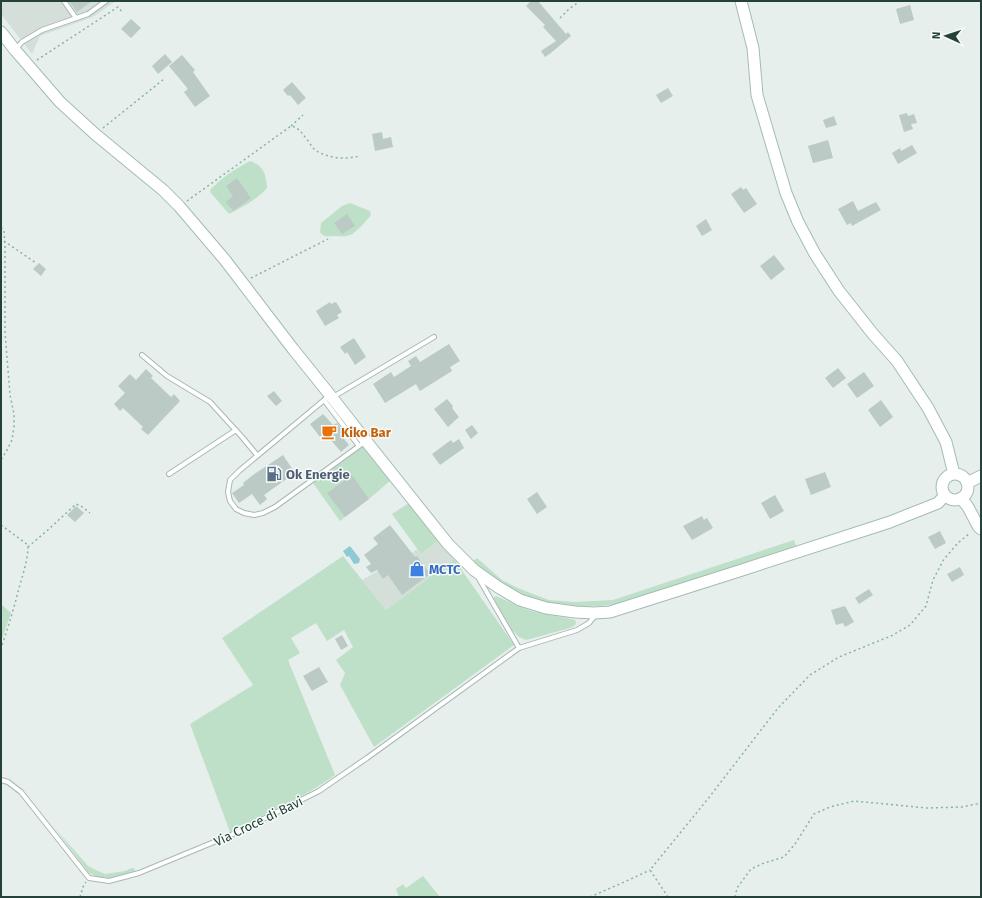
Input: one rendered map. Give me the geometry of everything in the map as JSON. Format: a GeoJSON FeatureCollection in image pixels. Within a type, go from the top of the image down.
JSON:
{"type":"FeatureCollection","features":[{"type":"Feature","properties":{"kind":"main road"},"geometry":{"type":"LineString","coordinates":[[741,1],[753,48],[757,95],[786,193],[798,222],[815,254],[839,291],[872,334],[897,361],[928,408],[946,442],[954,474]]}},
{"type":"Feature","properties":{"kind":"main road"},"geometry":{"type":"LineString","coordinates":[[1,32],[60,102],[95,134],[163,190],[180,206],[225,260],[362,443],[448,544],[474,570],[520,600],[546,608],[575,612],[610,612],[890,522],[938,503],[946,496]]}},
{"type":"Feature","properties":{"kind":"main road"},"geometry":{"type":"LineString","coordinates":[[954,474],[962,476],[967,483],[966,492],[964,495],[961,498],[956,499],[946,496],[942,488],[946,477],[954,474]]}},
{"type":"Feature","properties":{"kind":"main road"},"geometry":{"type":"LineString","coordinates":[[967,483],[981,476]]}},
{"type":"Feature","properties":{"kind":"main road"},"geometry":{"type":"LineString","coordinates":[[961,498],[980,527]]}},
{"type":"Feature","properties":{"kind":"lane"},"geometry":{"type":"LineString","coordinates":[[64,1],[76,18]]}},
{"type":"Feature","properties":{"kind":"lane"},"geometry":{"type":"LineString","coordinates":[[15,50],[22,42],[42,30],[88,14],[106,1]]}},
{"type":"Feature","properties":{"kind":"lane"},"geometry":{"type":"LineString","coordinates":[[362,443],[275,507],[263,513],[254,515],[244,513],[236,509],[230,501],[228,492],[230,480],[257,455],[329,397],[434,337]]}},
{"type":"Feature","properties":{"kind":"lane"},"geometry":{"type":"LineString","coordinates":[[142,355],[167,376],[210,402],[257,455]]}},
{"type":"Feature","properties":{"kind":"lane"},"geometry":{"type":"LineString","coordinates":[[169,474],[236,430]]}},
{"type":"Feature","properties":{"kind":"lane"},"geometry":{"type":"LineString","coordinates":[[474,570],[519,648]]}},
{"type":"Feature","properties":{"kind":"lane","name":"Via Croce di Bavi"},"geometry":{"type":"LineString","coordinates":[[89,878],[109,881],[139,873],[231,835],[319,791],[519,648],[577,630],[594,617],[594,613]]}},
{"type":"Feature","properties":{"kind":"lane"},"geometry":{"type":"LineString","coordinates":[[1,780],[8,782],[21,792],[89,878]]}},
{"type":"Feature","properties":{"kind":"path"},"geometry":{"type":"LineString","coordinates":[[560,18],[580,1]]}},
{"type":"Feature","properties":{"kind":"path"},"geometry":{"type":"LineString","coordinates":[[28,65],[118,7],[124,13]]}},
{"type":"Feature","properties":{"kind":"path"},"geometry":{"type":"LineString","coordinates":[[95,134],[164,79]]}},
{"type":"Feature","properties":{"kind":"path"},"geometry":{"type":"LineString","coordinates":[[180,206],[303,116]]}},
{"type":"Feature","properties":{"kind":"path"},"geometry":{"type":"LineString","coordinates":[[291,126],[296,127],[315,150],[326,155],[338,158],[352,158],[359,156]]}},
{"type":"Feature","properties":{"kind":"path"},"geometry":{"type":"LineString","coordinates":[[1,227],[4,231],[5,332],[10,395],[14,414],[12,440],[1,460]]}},
{"type":"Feature","properties":{"kind":"path"},"geometry":{"type":"LineString","coordinates":[[243,284],[248,279],[328,239]]}},
{"type":"Feature","properties":{"kind":"path"},"geometry":{"type":"LineString","coordinates":[[4,241],[36,264]]}},
{"type":"Feature","properties":{"kind":"path"},"geometry":{"type":"LineString","coordinates":[[28,547],[76,504],[90,513]]}},
{"type":"Feature","properties":{"kind":"path"},"geometry":{"type":"LineString","coordinates":[[1,525],[28,545],[28,553],[23,575],[12,616],[1,648]]}},
{"type":"Feature","properties":{"kind":"path"},"geometry":{"type":"LineString","coordinates":[[590,897],[650,870],[707,800],[778,708],[810,675],[840,657],[891,636],[910,625],[926,606],[933,580],[944,559],[958,543],[980,527]]}},
{"type":"Feature","properties":{"kind":"path"},"geometry":{"type":"LineString","coordinates":[[735,897],[738,888],[751,869],[784,857],[795,844],[814,814],[830,807],[854,801],[927,808],[962,807],[981,803]]}},
{"type":"Feature","properties":{"kind":"path"},"geometry":{"type":"LineString","coordinates":[[650,870],[668,897]]}},
{"type":"Feature","properties":{"kind":"path"},"geometry":{"type":"LineString","coordinates":[[80,897],[83,887],[89,878]]}},
{"type":"Feature","properties":{"kind":"shaded area"},"geometry":{"type":"Polygon","coordinates":[[[1,1],[116,1],[93,17],[40,36],[32,54],[1,14],[1,1]]]}},
{"type":"Feature","properties":{"kind":"shaded area"},"geometry":{"type":"Polygon","coordinates":[[[439,540],[454,559],[386,610],[362,580],[389,565],[393,569],[417,549],[421,554],[439,540]]]}},
{"type":"Feature","properties":{"kind":"green space"},"geometry":{"type":"Polygon","coordinates":[[[250,161],[258,165],[263,171],[267,188],[254,200],[229,214],[210,190],[228,174],[250,161]]]}},
{"type":"Feature","properties":{"kind":"green space"},"geometry":{"type":"Polygon","coordinates":[[[350,203],[370,211],[371,215],[350,235],[323,235],[320,232],[321,223],[342,206],[350,203]]]}},
{"type":"Feature","properties":{"kind":"green space"},"geometry":{"type":"Polygon","coordinates":[[[364,446],[391,480],[340,521],[313,483],[364,446]]]}},
{"type":"Feature","properties":{"kind":"green space"},"geometry":{"type":"Polygon","coordinates":[[[409,503],[439,540],[421,554],[392,514],[409,503]]]}},
{"type":"Feature","properties":{"kind":"green space"},"geometry":{"type":"Polygon","coordinates":[[[794,540],[796,546],[623,603],[600,606],[566,606],[540,601],[518,593],[494,579],[473,561],[477,558],[502,580],[520,589],[549,600],[575,602],[613,600],[794,540]]]}},
{"type":"Feature","properties":{"kind":"green space"},"geometry":{"type":"Polygon","coordinates":[[[343,556],[386,610],[454,559],[514,645],[374,747],[340,685],[345,673],[336,660],[353,647],[344,630],[327,641],[316,623],[291,638],[300,653],[288,660],[335,775],[297,798],[230,832],[190,724],[253,685],[222,638],[343,556]]]}},
{"type":"Feature","properties":{"kind":"green space"},"geometry":{"type":"Polygon","coordinates":[[[496,596],[531,611],[564,617],[575,620],[576,623],[570,628],[526,640],[519,637],[512,630],[493,598],[496,596]]]}},
{"type":"Feature","properties":{"kind":"green space"},"geometry":{"type":"Polygon","coordinates":[[[1,604],[11,613],[1,642],[1,604]]]}},
{"type":"Feature","properties":{"kind":"green space"},"geometry":{"type":"Polygon","coordinates":[[[54,827],[88,866],[105,874],[125,871],[132,868],[134,868],[135,871],[110,878],[98,877],[89,873],[54,827]]]}},
{"type":"Feature","properties":{"kind":"green space"},"geometry":{"type":"Polygon","coordinates":[[[423,876],[440,897],[399,897],[396,889],[403,884],[406,888],[423,876]]]}},
{"type":"Feature","properties":{"kind":"water"},"geometry":{"type":"Polygon","coordinates":[[[350,546],[360,559],[359,563],[354,564],[349,556],[347,557],[343,551],[350,546]]]}},
{"type":"Feature","properties":{"kind":"building"},"geometry":{"type":"Polygon","coordinates":[[[69,1],[92,1],[77,12],[69,1]]]}},
{"type":"Feature","properties":{"kind":"building"},"geometry":{"type":"Polygon","coordinates":[[[531,1],[538,1],[566,34],[568,32],[571,36],[545,57],[541,51],[556,41],[543,27],[545,25],[526,6],[531,1]]]}},
{"type":"Feature","properties":{"kind":"building"},"geometry":{"type":"Polygon","coordinates":[[[910,5],[914,20],[900,24],[896,9],[910,5]]]}},
{"type":"Feature","properties":{"kind":"building"},"geometry":{"type":"Polygon","coordinates":[[[131,19],[141,28],[131,38],[121,29],[131,19]]]}},
{"type":"Feature","properties":{"kind":"building"},"geometry":{"type":"Polygon","coordinates":[[[165,54],[172,62],[158,74],[152,66],[165,54]]]}},
{"type":"Feature","properties":{"kind":"building"},"geometry":{"type":"Polygon","coordinates":[[[182,55],[195,70],[193,72],[210,96],[195,107],[184,92],[188,89],[169,66],[182,55]]]}},
{"type":"Feature","properties":{"kind":"building"},"geometry":{"type":"Polygon","coordinates":[[[292,82],[306,98],[298,105],[290,95],[288,96],[283,90],[292,82]]]}},
{"type":"Feature","properties":{"kind":"building"},"geometry":{"type":"Polygon","coordinates":[[[668,88],[673,96],[661,103],[656,95],[668,88]]]}},
{"type":"Feature","properties":{"kind":"building"},"geometry":{"type":"Polygon","coordinates":[[[907,113],[908,116],[914,114],[917,123],[911,124],[913,129],[904,132],[899,115],[907,113]]]}},
{"type":"Feature","properties":{"kind":"building"},"geometry":{"type":"Polygon","coordinates":[[[834,116],[837,125],[826,128],[823,120],[834,116]]]}},
{"type":"Feature","properties":{"kind":"building"},"geometry":{"type":"Polygon","coordinates":[[[382,132],[383,139],[391,137],[393,147],[375,151],[372,134],[382,132]]]}},
{"type":"Feature","properties":{"kind":"building"},"geometry":{"type":"Polygon","coordinates":[[[828,140],[833,158],[813,163],[808,146],[828,140]]]}},
{"type":"Feature","properties":{"kind":"building"},"geometry":{"type":"Polygon","coordinates":[[[912,145],[917,153],[898,164],[892,153],[900,148],[901,151],[912,145]]]}},
{"type":"Feature","properties":{"kind":"building"},"geometry":{"type":"Polygon","coordinates":[[[237,178],[251,198],[233,211],[226,202],[233,196],[226,186],[237,178]]]}},
{"type":"Feature","properties":{"kind":"building"},"geometry":{"type":"Polygon","coordinates":[[[741,187],[743,190],[746,188],[757,204],[744,213],[731,194],[741,187]]]}},
{"type":"Feature","properties":{"kind":"building"},"geometry":{"type":"Polygon","coordinates":[[[853,201],[858,211],[876,202],[881,210],[852,226],[851,223],[847,225],[838,209],[853,201]]]}},
{"type":"Feature","properties":{"kind":"building"},"geometry":{"type":"Polygon","coordinates":[[[347,214],[355,226],[342,234],[334,223],[347,214]]]}},
{"type":"Feature","properties":{"kind":"building"},"geometry":{"type":"Polygon","coordinates":[[[706,219],[712,230],[702,236],[696,226],[706,219]]]}},
{"type":"Feature","properties":{"kind":"building"},"geometry":{"type":"Polygon","coordinates":[[[774,255],[785,269],[771,280],[760,266],[774,255]]]}},
{"type":"Feature","properties":{"kind":"building"},"geometry":{"type":"Polygon","coordinates":[[[39,263],[46,269],[41,276],[33,269],[39,263]]]}},
{"type":"Feature","properties":{"kind":"building"},"geometry":{"type":"Polygon","coordinates":[[[330,302],[331,304],[336,302],[342,312],[337,315],[339,318],[325,326],[316,311],[330,302]]]}},
{"type":"Feature","properties":{"kind":"building"},"geometry":{"type":"Polygon","coordinates":[[[354,338],[366,357],[355,365],[347,352],[345,354],[340,347],[354,338]]]}},
{"type":"Feature","properties":{"kind":"building"},"geometry":{"type":"Polygon","coordinates":[[[449,344],[460,361],[450,367],[452,371],[420,391],[416,384],[385,403],[373,384],[391,372],[394,377],[411,366],[408,361],[416,356],[420,362],[449,344]]]}},
{"type":"Feature","properties":{"kind":"building"},"geometry":{"type":"Polygon","coordinates":[[[838,368],[846,378],[833,388],[825,378],[838,368]]]}},
{"type":"Feature","properties":{"kind":"building"},"geometry":{"type":"Polygon","coordinates":[[[146,369],[153,376],[151,378],[171,397],[174,394],[180,401],[148,435],[141,429],[143,427],[123,408],[120,411],[114,404],[125,393],[118,386],[130,374],[136,380],[146,369]]]}},
{"type":"Feature","properties":{"kind":"building"},"geometry":{"type":"Polygon","coordinates":[[[864,372],[874,386],[857,398],[847,384],[864,372]]]}},
{"type":"Feature","properties":{"kind":"building"},"geometry":{"type":"Polygon","coordinates":[[[274,391],[282,401],[276,406],[267,396],[274,391]]]}},
{"type":"Feature","properties":{"kind":"building"},"geometry":{"type":"Polygon","coordinates":[[[447,399],[459,417],[448,427],[434,409],[447,399]]]}},
{"type":"Feature","properties":{"kind":"building"},"geometry":{"type":"Polygon","coordinates":[[[881,400],[893,417],[880,427],[868,410],[881,400]]]}},
{"type":"Feature","properties":{"kind":"building"},"geometry":{"type":"Polygon","coordinates":[[[323,414],[333,425],[337,423],[344,432],[340,434],[349,445],[341,452],[325,433],[320,437],[310,424],[323,414]]]}},
{"type":"Feature","properties":{"kind":"building"},"geometry":{"type":"Polygon","coordinates":[[[472,425],[478,433],[471,439],[465,430],[472,425]]]}},
{"type":"Feature","properties":{"kind":"building"},"geometry":{"type":"Polygon","coordinates":[[[459,439],[464,448],[440,465],[432,454],[451,440],[453,443],[459,439]]]}},
{"type":"Feature","properties":{"kind":"building"},"geometry":{"type":"Polygon","coordinates":[[[283,455],[295,473],[264,495],[267,499],[260,505],[252,494],[239,503],[232,493],[244,485],[243,483],[253,475],[283,455]]]}},
{"type":"Feature","properties":{"kind":"building"},"geometry":{"type":"Polygon","coordinates":[[[825,472],[831,487],[811,495],[805,479],[825,472]]]}},
{"type":"Feature","properties":{"kind":"building"},"geometry":{"type":"Polygon","coordinates":[[[352,475],[369,499],[345,517],[327,493],[352,475]]]}},
{"type":"Feature","properties":{"kind":"building"},"geometry":{"type":"Polygon","coordinates":[[[537,492],[547,507],[537,514],[527,499],[537,492]]]}},
{"type":"Feature","properties":{"kind":"building"},"geometry":{"type":"Polygon","coordinates":[[[775,495],[784,511],[770,519],[761,503],[775,495]]]}},
{"type":"Feature","properties":{"kind":"building"},"geometry":{"type":"Polygon","coordinates":[[[76,506],[84,513],[75,522],[67,515],[76,506]]]}},
{"type":"Feature","properties":{"kind":"building"},"geometry":{"type":"Polygon","coordinates":[[[702,516],[704,520],[707,518],[713,528],[692,540],[683,526],[702,516]]]}},
{"type":"Feature","properties":{"kind":"building"},"geometry":{"type":"Polygon","coordinates":[[[390,525],[415,557],[417,556],[430,574],[402,595],[388,575],[383,579],[377,570],[371,573],[366,567],[371,564],[364,555],[378,544],[373,538],[390,525]]]}},
{"type":"Feature","properties":{"kind":"building"},"geometry":{"type":"Polygon","coordinates":[[[940,531],[946,543],[935,549],[928,537],[940,531]]]}},
{"type":"Feature","properties":{"kind":"building"},"geometry":{"type":"Polygon","coordinates":[[[960,567],[964,575],[952,582],[947,574],[960,567]]]}},
{"type":"Feature","properties":{"kind":"building"},"geometry":{"type":"Polygon","coordinates":[[[869,589],[873,595],[859,604],[855,598],[869,589]]]}},
{"type":"Feature","properties":{"kind":"building"},"geometry":{"type":"Polygon","coordinates":[[[845,606],[854,622],[845,627],[843,623],[836,625],[831,610],[845,606]]]}},
{"type":"Feature","properties":{"kind":"building"},"geometry":{"type":"Polygon","coordinates":[[[342,635],[348,646],[341,650],[335,639],[342,635]]]}},
{"type":"Feature","properties":{"kind":"building"},"geometry":{"type":"Polygon","coordinates":[[[319,667],[328,682],[312,691],[303,676],[319,667]]]}},
{"type":"Feature","properties":{"kind":"place","name":"Kiko Bar"},"geometry":{"type":"Point","coordinates":[329,432]}},
{"type":"Feature","properties":{"kind":"place","name":"Ok Energie"},"geometry":{"type":"Point","coordinates":[274,474]}},
{"type":"Feature","properties":{"kind":"place","name":"MCTC"},"geometry":{"type":"Point","coordinates":[417,569]}}]}
